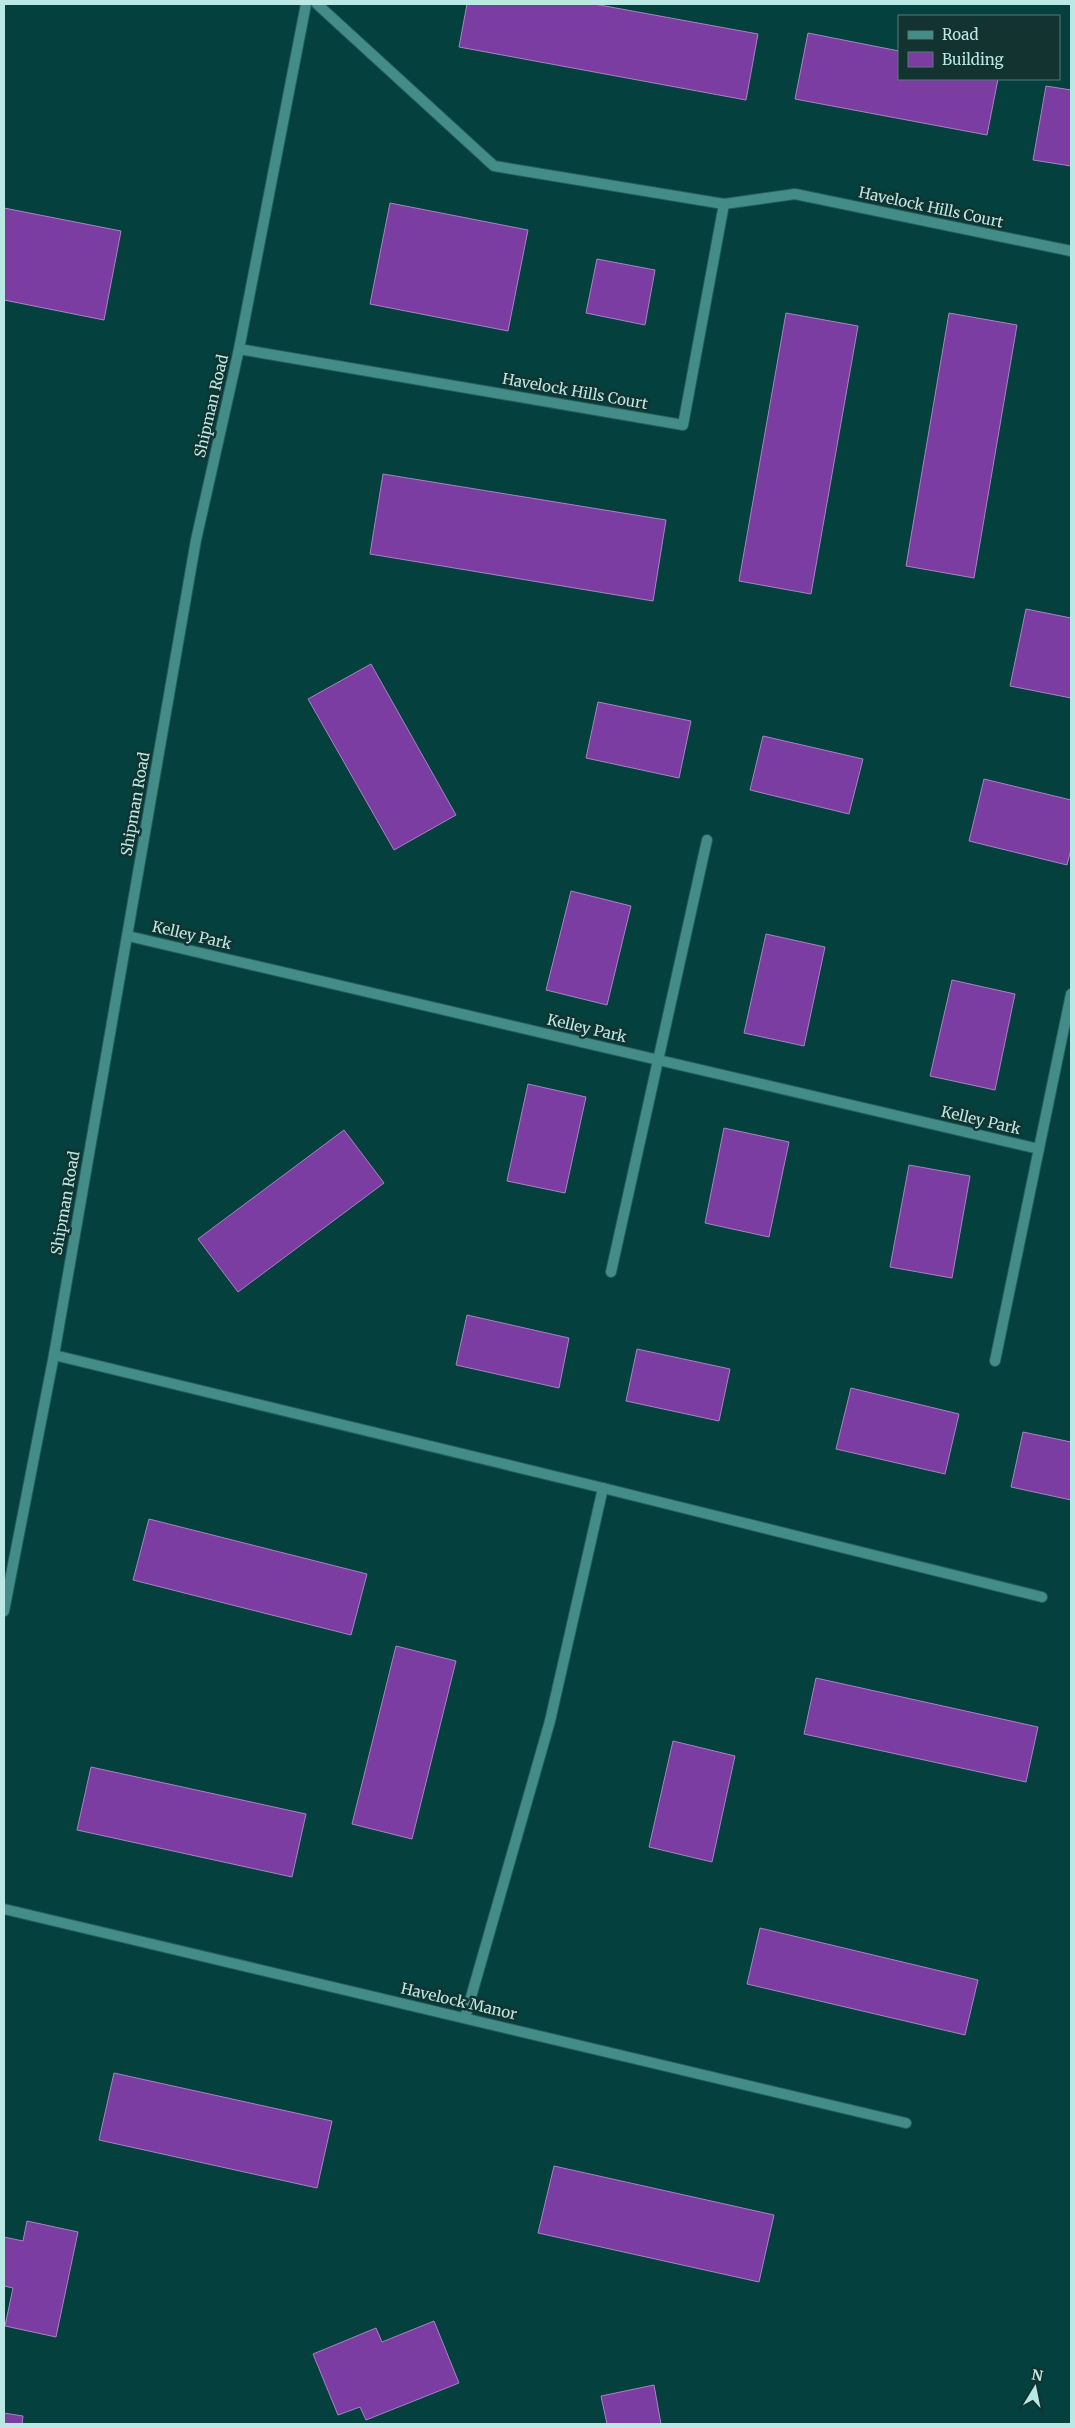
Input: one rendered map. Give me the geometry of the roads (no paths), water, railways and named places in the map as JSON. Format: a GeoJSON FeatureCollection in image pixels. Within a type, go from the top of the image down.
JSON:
{"type":"FeatureCollection","features":[{"type":"Feature","properties":{"kind":"street","name":"Shipman Road"},"geometry":{"type":"LineString","coordinates":[[4,1611],[54,1355],[196,540],[239,349],[306,4]]}},
{"type":"Feature","properties":{"kind":"street","name":"Havelock Hills Court"},"geometry":{"type":"LineString","coordinates":[[317,4],[494,166],[724,204],[795,194],[1071,251]]}},
{"type":"Feature","properties":{"kind":"street","name":"Havelock Hills Court"},"geometry":{"type":"LineString","coordinates":[[239,349],[683,425],[724,204]]}},
{"type":"Feature","properties":{"kind":"street"},"geometry":{"type":"LineString","coordinates":[[611,1272],[707,840]]}},
{"type":"Feature","properties":{"kind":"street","name":"Kelley Park"},"geometry":{"type":"LineString","coordinates":[[128,936],[1039,1149]]}},
{"type":"Feature","properties":{"kind":"street"},"geometry":{"type":"LineString","coordinates":[[995,1361],[1071,994]]}},
{"type":"Feature","properties":{"kind":"street"},"geometry":{"type":"LineString","coordinates":[[54,1355],[1042,1597]]}},
{"type":"Feature","properties":{"kind":"street"},"geometry":{"type":"LineString","coordinates":[[465,2018],[550,1721],[603,1488]]}},
{"type":"Feature","properties":{"kind":"street","name":"Havelock Manor"},"geometry":{"type":"LineString","coordinates":[[4,1909],[906,2123]]}}]}
